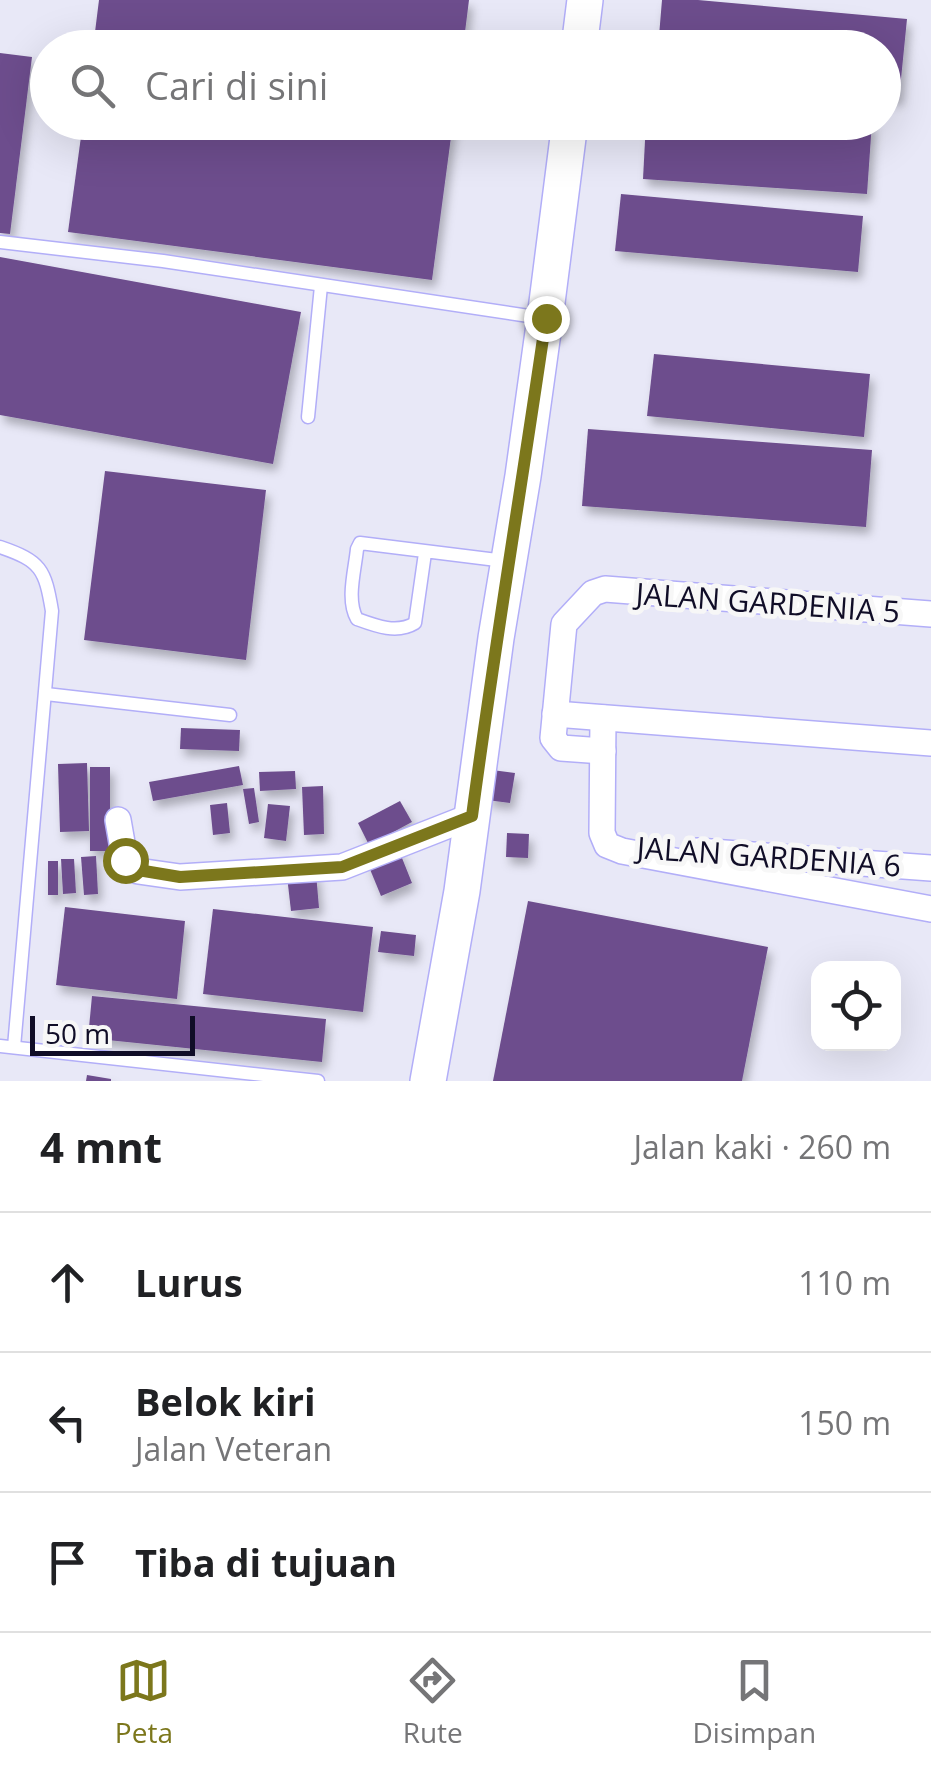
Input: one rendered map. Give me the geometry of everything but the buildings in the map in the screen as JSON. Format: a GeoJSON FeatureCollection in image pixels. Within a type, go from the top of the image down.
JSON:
{"type":"FeatureCollection","features":[{"type":"Feature","properties":{"kind":"main road"},"geometry":{"type":"LineString","coordinates":[[581,30],[585,0]]}},
{"type":"Feature","properties":{"kind":"main road"},"geometry":{"type":"LineString","coordinates":[[428,1081],[462,891],[496,638],[546,318],[568,140]]}},
{"type":"Feature","properties":{"kind":"street","name":"JALAN GARDENIA 5"},"geometry":{"type":"LineString","coordinates":[[555,714],[564,624],[593,594],[604,590],[931,614]]}},
{"type":"Feature","properties":{"kind":"street"},"geometry":{"type":"LineString","coordinates":[[603,752],[561,748],[553,738],[555,714],[931,743]]}},
{"type":"Feature","properties":{"kind":"street"},"geometry":{"type":"LineString","coordinates":[[604,718],[602,833],[607,844],[622,851],[931,909]]}},
{"type":"Feature","properties":{"kind":"street"},"geometry":{"type":"LineString","coordinates":[[118,820],[125,860],[138,870],[180,877],[342,867],[472,816]]}},
{"type":"Feature","properties":{"kind":"street","name":"JALAN GARDENIA 6"},"geometry":{"type":"LineString","coordinates":[[607,844],[931,868]]}},
{"type":"Feature","properties":{"kind":"lane"},"geometry":{"type":"LineString","coordinates":[[0,242],[163,260],[546,318]]}},
{"type":"Feature","properties":{"kind":"lane"},"geometry":{"type":"LineString","coordinates":[[308,417],[321,286]]}},
{"type":"Feature","properties":{"kind":"lane"},"geometry":{"type":"LineString","coordinates":[[426,552],[415,623],[396,629],[357,619],[352,600],[357,545],[360,544],[509,562]]}},
{"type":"Feature","properties":{"kind":"lane"},"geometry":{"type":"LineString","coordinates":[[0,546],[40,566],[52,611],[7,1047],[318,1081]]}},
{"type":"Feature","properties":{"kind":"lane"},"geometry":{"type":"LineString","coordinates":[[46,694],[230,715]]}},
{"type":"Feature","properties":{"kind":"route"},"geometry":{"type":"LineString","coordinates":[[125,860],[138,870],[180,877],[342,867],[472,816],[546,318]]}}]}
